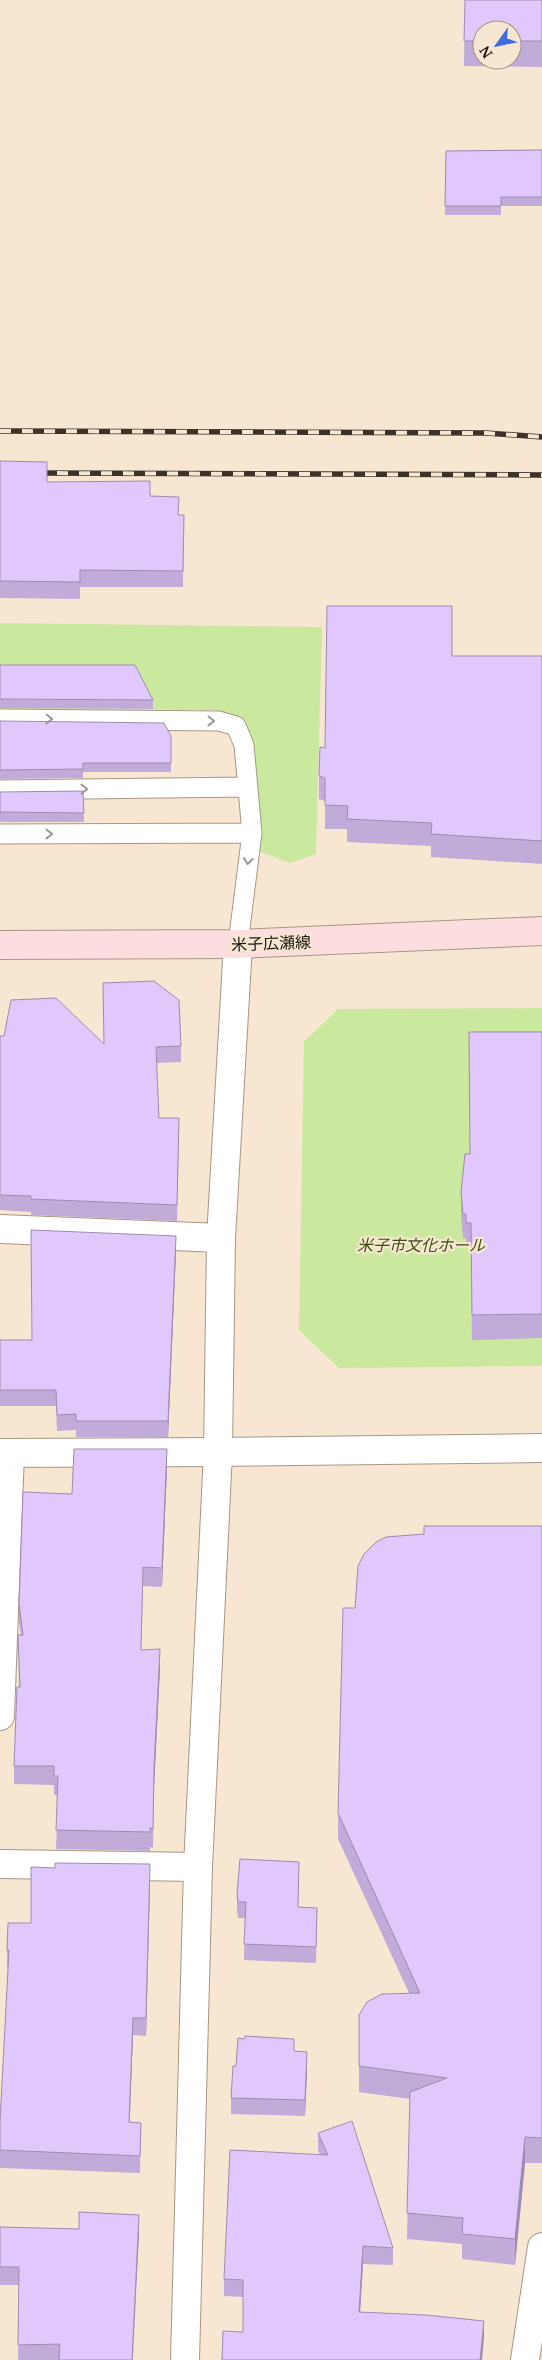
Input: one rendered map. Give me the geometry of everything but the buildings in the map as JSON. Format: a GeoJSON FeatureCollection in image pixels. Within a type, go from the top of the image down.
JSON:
{"type":"FeatureCollection","features":[{"type":"Feature","properties":{"kind":"main road","name":"米子広瀬線"},"geometry":{"type":"LineString","coordinates":[[0,945],[238,944],[542,931]]}},
{"type":"Feature","properties":{"kind":"street"},"geometry":{"type":"LineString","coordinates":[[185,2360],[198,1867],[218,1452],[221,1238],[238,944]]}},
{"type":"Feature","properties":{"kind":"street"},"geometry":{"type":"LineString","coordinates":[[0,1229],[221,1238]]}},
{"type":"Feature","properties":{"kind":"street"},"geometry":{"type":"LineString","coordinates":[[0,1716],[5,1453],[542,1448]]}},
{"type":"Feature","properties":{"kind":"street"},"geometry":{"type":"LineString","coordinates":[[0,1864],[198,1867]]}},
{"type":"Feature","properties":{"kind":"street"},"geometry":{"type":"LineString","coordinates":[[525,2360],[542,2247]]}},
{"type":"Feature","properties":{"kind":"lane"},"geometry":{"type":"LineString","coordinates":[[0,719],[219,721],[236,726],[244,745],[252,833],[238,944]]}},
{"type":"Feature","properties":{"kind":"lane"},"geometry":{"type":"LineString","coordinates":[[0,790],[247,787]]}},
{"type":"Feature","properties":{"kind":"lane"},"geometry":{"type":"LineString","coordinates":[[0,834],[252,833]]}},
{"type":"Feature","properties":{"kind":"green space"},"geometry":{"type":"Polygon","coordinates":[[[0,623],[322,627],[316,854],[290,863],[259,851],[259,811],[255,748],[239,718],[217,710],[0,709],[0,623]]]}},
{"type":"Feature","properties":{"kind":"green space","name":"米子市文化ホール"},"geometry":{"type":"Polygon","coordinates":[[[542,1008],[542,1366],[339,1368],[299,1330],[304,1042],[338,1009],[542,1008]]]}},
{"type":"Feature","properties":{"kind":"railway"},"geometry":{"type":"LineString","coordinates":[[0,431],[486,433],[542,437]]}},
{"type":"Feature","properties":{"kind":"railway"},"geometry":{"type":"LineString","coordinates":[[35,473],[542,475]]}}]}
